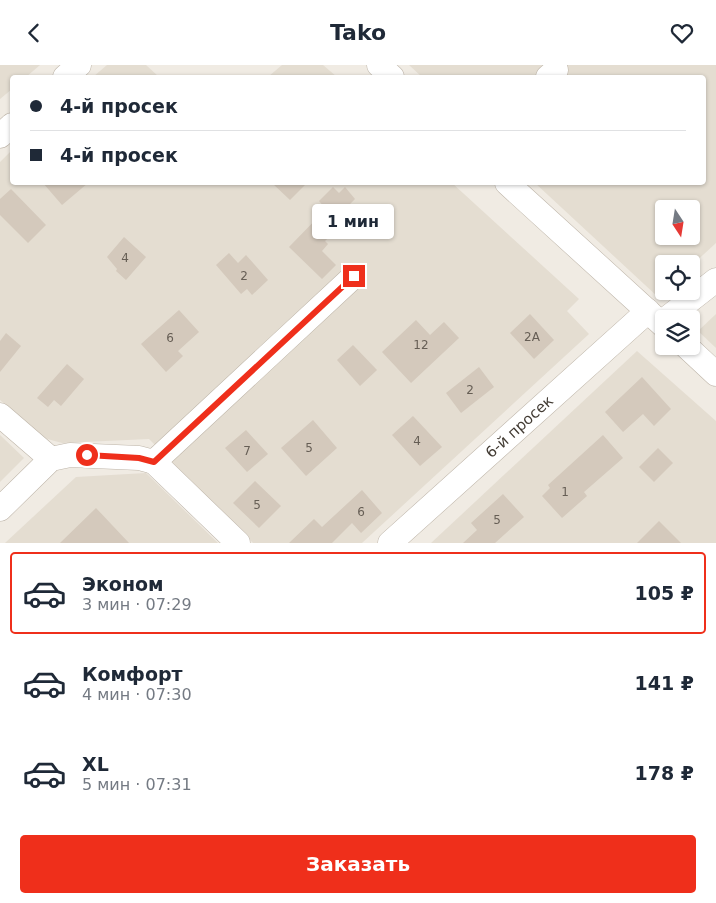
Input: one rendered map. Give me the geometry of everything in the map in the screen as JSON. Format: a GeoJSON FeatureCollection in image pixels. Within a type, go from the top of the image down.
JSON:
{"type":"FeatureCollection","features":[{"type":"Feature","properties":{"kind":"street"},"geometry":{"type":"LineString","coordinates":[[67,75],[79,65]]}},
{"type":"Feature","properties":{"kind":"street"},"geometry":{"type":"LineString","coordinates":[[379,65],[390,75]]}},
{"type":"Feature","properties":{"kind":"street"},"geometry":{"type":"LineString","coordinates":[[0,136],[10,127]]}},
{"type":"Feature","properties":{"kind":"street"},"geometry":{"type":"LineString","coordinates":[[509,185],[655,315]]}},
{"type":"Feature","properties":{"kind":"street"},"geometry":{"type":"LineString","coordinates":[[154,462],[354,276]]}},
{"type":"Feature","properties":{"kind":"street","name":"6-й просек"},"geometry":{"type":"LineString","coordinates":[[675,310],[716,280]]}},
{"type":"Feature","properties":{"kind":"street","name":"6-й просек"},"geometry":{"type":"LineString","coordinates":[[390,543],[655,325]]}},
{"type":"Feature","properties":{"kind":"street"},"geometry":{"type":"LineString","coordinates":[[696,355],[716,374]]}},
{"type":"Feature","properties":{"kind":"street"},"geometry":{"type":"LineString","coordinates":[[0,415],[51,459]]}},
{"type":"Feature","properties":{"kind":"street"},"geometry":{"type":"LineString","coordinates":[[0,509],[51,459],[70,455],[139,458],[154,462],[238,543]]}},
{"type":"Feature","properties":{"kind":"shaded area"},"geometry":{"type":"Polygon","coordinates":[[[0,65],[40,65],[28,75],[10,75],[10,91],[0,99],[0,65]]]}},
{"type":"Feature","properties":{"kind":"shaded area"},"geometry":{"type":"Polygon","coordinates":[[[107,65],[146,65],[157,75],[95,75],[107,65]]]}},
{"type":"Feature","properties":{"kind":"shaded area"},"geometry":{"type":"Polygon","coordinates":[[[282,65],[323,65],[335,75],[270,75],[282,65]]]}},
{"type":"Feature","properties":{"kind":"shaded area"},"geometry":{"type":"Polygon","coordinates":[[[409,65],[716,65],[716,243],[700,258],[700,255],[655,255],[655,294],[537,185],[706,185],[706,75],[420,75],[409,65]]]}},
{"type":"Feature","properties":{"kind":"shaded area"},"geometry":{"type":"Polygon","coordinates":[[[10,152],[10,185],[454,185],[579,299],[567,311],[589,334],[362,543],[253,543],[149,439],[62,443],[40,437],[0,400],[0,162],[10,152]]]}},
{"type":"Feature","properties":{"kind":"shaded area"},"geometry":{"type":"Polygon","coordinates":[[[716,314],[716,348],[700,333],[700,329],[716,314]]]}},
{"type":"Feature","properties":{"kind":"shaded area"},"geometry":{"type":"Polygon","coordinates":[[[637,351],[716,421],[716,543],[431,543],[637,351]]]}},
{"type":"Feature","properties":{"kind":"shaded area"},"geometry":{"type":"Polygon","coordinates":[[[0,435],[24,458],[0,482],[0,435]]]}},
{"type":"Feature","properties":{"kind":"shaded area"},"geometry":{"type":"Polygon","coordinates":[[[146,473],[218,543],[5,543],[76,477],[146,473]]]}},
{"type":"Feature","properties":{"kind":"building"},"geometry":{"type":"Polygon","coordinates":[[[45,185],[86,185],[62,205],[45,185]]]}},
{"type":"Feature","properties":{"kind":"building"},"geometry":{"type":"Polygon","coordinates":[[[274,185],[305,185],[290,200],[274,185]]]}},
{"type":"Feature","properties":{"kind":"building"},"geometry":{"type":"Polygon","coordinates":[[[333,187],[339,193],[345,187],[355,199],[350,204],[357,211],[325,241],[328,244],[322,251],[336,265],[322,279],[289,247],[326,209],[319,201],[333,187]]]}},
{"type":"Feature","properties":{"kind":"building"},"geometry":{"type":"Polygon","coordinates":[[[11,189],[46,225],[28,243],[0,215],[0,199],[11,189]]]}},
{"type":"Feature","properties":{"kind":"building"},"geometry":{"type":"Polygon","coordinates":[[[124,237],[146,257],[126,280],[116,271],[117,269],[107,257],[124,237]]]}},
{"type":"Feature","properties":{"kind":"building"},"geometry":{"type":"Polygon","coordinates":[[[229,253],[238,263],[246,255],[268,280],[252,295],[247,289],[241,294],[216,265],[229,253]]]}},
{"type":"Feature","properties":{"kind":"building"},"geometry":{"type":"Polygon","coordinates":[[[179,310],[199,332],[178,351],[183,356],[166,372],[141,344],[179,310]]]}},
{"type":"Feature","properties":{"kind":"building"},"geometry":{"type":"Polygon","coordinates":[[[530,314],[554,340],[534,359],[510,333],[530,314]]]}},
{"type":"Feature","properties":{"kind":"building"},"geometry":{"type":"Polygon","coordinates":[[[416,320],[430,335],[444,322],[459,338],[411,383],[382,352],[416,320]]]}},
{"type":"Feature","properties":{"kind":"building"},"geometry":{"type":"Polygon","coordinates":[[[6,333],[21,346],[0,372],[0,341],[6,333]]]}},
{"type":"Feature","properties":{"kind":"building"},"geometry":{"type":"Polygon","coordinates":[[[353,345],[377,370],[360,386],[337,360],[353,345]]]}},
{"type":"Feature","properties":{"kind":"building"},"geometry":{"type":"Polygon","coordinates":[[[67,364],[84,379],[61,406],[54,400],[48,407],[37,398],[67,364]]]}},
{"type":"Feature","properties":{"kind":"building"},"geometry":{"type":"Polygon","coordinates":[[[479,367],[494,387],[461,413],[446,393],[479,367]]]}},
{"type":"Feature","properties":{"kind":"building"},"geometry":{"type":"Polygon","coordinates":[[[642,377],[671,409],[654,426],[643,414],[623,432],[605,412],[642,377]]]}},
{"type":"Feature","properties":{"kind":"building"},"geometry":{"type":"Polygon","coordinates":[[[413,416],[442,447],[420,466],[392,435],[413,416]]]}},
{"type":"Feature","properties":{"kind":"building"},"geometry":{"type":"Polygon","coordinates":[[[313,420],[337,448],[306,476],[281,448],[313,420]]]}},
{"type":"Feature","properties":{"kind":"building"},"geometry":{"type":"Polygon","coordinates":[[[246,430],[268,454],[247,472],[225,448],[246,430]]]}},
{"type":"Feature","properties":{"kind":"building"},"geometry":{"type":"Polygon","coordinates":[[[603,435],[623,458],[584,492],[587,496],[562,518],[542,496],[550,488],[548,485],[603,435]]]}},
{"type":"Feature","properties":{"kind":"building"},"geometry":{"type":"Polygon","coordinates":[[[658,448],[673,463],[654,482],[639,467],[658,448]]]}},
{"type":"Feature","properties":{"kind":"building"},"geometry":{"type":"Polygon","coordinates":[[[255,481],[281,506],[259,528],[233,503],[255,481]]]}},
{"type":"Feature","properties":{"kind":"building"},"geometry":{"type":"Polygon","coordinates":[[[362,490],[382,513],[361,533],[352,523],[332,543],[289,543],[314,519],[322,527],[362,490]]]}},
{"type":"Feature","properties":{"kind":"building"},"geometry":{"type":"Polygon","coordinates":[[[503,494],[524,517],[495,543],[463,543],[477,530],[471,523],[503,494]]]}},
{"type":"Feature","properties":{"kind":"building"},"geometry":{"type":"Polygon","coordinates":[[[96,508],[129,543],[60,543],[96,508]]]}},
{"type":"Feature","properties":{"kind":"building"},"geometry":{"type":"Polygon","coordinates":[[[659,521],[681,543],[637,543],[659,521]]]}},
{"type":"Feature","properties":{"kind":"route"},"geometry":{"type":"LineString","coordinates":[[87,455],[139,458],[154,462],[354,276]]}}]}
